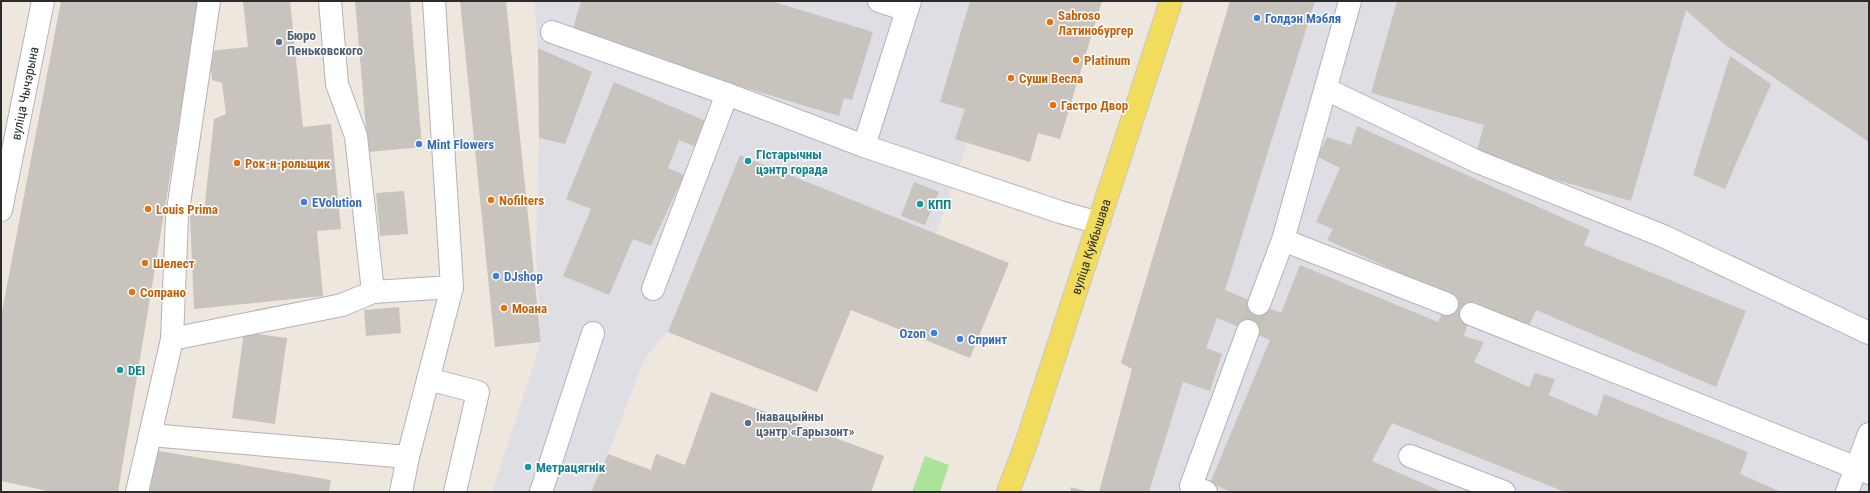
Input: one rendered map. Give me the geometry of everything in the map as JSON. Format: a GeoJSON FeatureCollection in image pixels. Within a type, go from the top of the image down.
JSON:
{"type":"FeatureCollection","features":[{"type":"Feature","properties":{"kind":"main road","name":"вуліца Куйбышава"},"geometry":{"type":"LineString","coordinates":[[1008,492],[1026,444],[1171,1]]}},
{"type":"Feature","properties":{"kind":"street","name":"вуліца Чычэрына"},"geometry":{"type":"LineString","coordinates":[[1,210],[43,1]]}},
{"type":"Feature","properties":{"kind":"street"},"geometry":{"type":"LineString","coordinates":[[137,492],[172,340],[178,217],[209,1]]}},
{"type":"Feature","properties":{"kind":"street"},"geometry":{"type":"LineString","coordinates":[[330,1],[338,84],[356,136],[373,292]]}},
{"type":"Feature","properties":{"kind":"street"},"geometry":{"type":"LineString","coordinates":[[401,492],[408,457],[452,287],[434,1]]}},
{"type":"Feature","properties":{"kind":"street"},"geometry":{"type":"LineString","coordinates":[[864,146],[909,6],[879,1]]}},
{"type":"Feature","properties":{"kind":"street"},"geometry":{"type":"LineString","coordinates":[[1259,304],[1283,240],[1350,1]]}},
{"type":"Feature","properties":{"kind":"street"},"geometry":{"type":"LineString","coordinates":[[552,32],[727,94],[864,146],[1060,212],[1099,223]]}},
{"type":"Feature","properties":{"kind":"street"},"geometry":{"type":"LineString","coordinates":[[1326,89],[1478,162],[1663,236],[1869,333]]}},
{"type":"Feature","properties":{"kind":"street"},"geometry":{"type":"LineString","coordinates":[[653,289],[727,94]]}},
{"type":"Feature","properties":{"kind":"street"},"geometry":{"type":"LineString","coordinates":[[1283,240],[1447,304]]}},
{"type":"Feature","properties":{"kind":"street"},"geometry":{"type":"LineString","coordinates":[[172,340],[342,306],[373,292],[452,287]]}},
{"type":"Feature","properties":{"kind":"street"},"geometry":{"type":"LineString","coordinates":[[1471,314],[1863,470]]}},
{"type":"Feature","properties":{"kind":"street"},"geometry":{"type":"LineString","coordinates":[[1206,492],[1191,486],[1248,331]]}},
{"type":"Feature","properties":{"kind":"street"},"geometry":{"type":"LineString","coordinates":[[541,492],[593,333]]}},
{"type":"Feature","properties":{"kind":"street"},"geometry":{"type":"LineString","coordinates":[[428,378],[478,392],[455,492]]}},
{"type":"Feature","properties":{"kind":"street"},"geometry":{"type":"LineString","coordinates":[[1847,492],[1863,470],[1869,434]]}},
{"type":"Feature","properties":{"kind":"street"},"geometry":{"type":"LineString","coordinates":[[150,435],[408,457]]}},
{"type":"Feature","properties":{"kind":"street"},"geometry":{"type":"LineString","coordinates":[[1410,456],[1504,492]]}},
{"type":"Feature","properties":{"kind":"shaded area"},"geometry":{"type":"Polygon","coordinates":[[[534,1],[1102,1],[1060,139],[1038,133],[1030,162],[967,143],[936,234],[740,155],[668,332],[645,358],[608,454],[591,492],[492,492],[541,342],[536,254],[539,138],[538,48],[534,1]]]}},
{"type":"Feature","properties":{"kind":"shaded area"},"geometry":{"type":"Polygon","coordinates":[[[1230,1],[1869,1],[1869,492],[1099,492],[1132,369],[1121,363],[1230,1]]]}},
{"type":"Feature","properties":{"kind":"green space"},"geometry":{"type":"Polygon","coordinates":[[[925,456],[949,465],[940,492],[912,492],[925,456]]]}},
{"type":"Feature","properties":{"kind":"building"},"geometry":{"type":"Polygon","coordinates":[[[61,1],[199,1],[118,492],[52,492],[1,481],[1,317],[61,1]]]}},
{"type":"Feature","properties":{"kind":"building"},"geometry":{"type":"Polygon","coordinates":[[[243,1],[290,1],[303,127],[331,124],[341,229],[317,231],[323,296],[194,309],[190,215],[204,212],[214,119],[226,114],[222,83],[212,80],[209,51],[248,47],[243,1]]]}},
{"type":"Feature","properties":{"kind":"building"},"geometry":{"type":"Polygon","coordinates":[[[355,1],[410,1],[422,147],[368,152],[355,1]]]}},
{"type":"Feature","properties":{"kind":"building"},"geometry":{"type":"Polygon","coordinates":[[[460,1],[506,1],[541,342],[495,347],[460,1]]]}},
{"type":"Feature","properties":{"kind":"building"},"geometry":{"type":"Polygon","coordinates":[[[581,1],[771,1],[873,32],[852,100],[844,98],[839,116],[571,36],[581,1]]]}},
{"type":"Feature","properties":{"kind":"building"},"geometry":{"type":"Polygon","coordinates":[[[970,1],[1102,1],[1060,139],[1038,133],[1030,162],[955,139],[965,109],[940,102],[970,1]]]}},
{"type":"Feature","properties":{"kind":"building"},"geometry":{"type":"Polygon","coordinates":[[[1230,1],[1315,1],[1225,290],[1281,313],[1300,265],[1438,322],[1451,296],[1327,240],[1333,229],[1316,222],[1340,168],[1318,157],[1327,137],[1351,145],[1357,126],[1590,230],[1584,245],[1746,311],[1716,387],[1536,310],[1528,328],[1475,302],[1464,336],[1484,342],[1474,362],[1529,387],[1535,373],[1555,379],[1549,395],[1597,416],[1604,394],[1748,452],[1740,474],[1781,492],[1565,492],[1392,423],[1372,461],[1443,492],[1231,492],[1210,483],[1270,340],[1217,318],[1206,348],[1222,354],[1210,391],[1183,382],[1149,492],[1099,492],[1132,369],[1121,363],[1230,1]]]}},
{"type":"Feature","properties":{"kind":"building"},"geometry":{"type":"Polygon","coordinates":[[[1397,1],[1869,1],[1869,142],[1724,44],[1686,10],[1631,201],[1475,157],[1484,125],[1371,93],[1397,1]]]}},
{"type":"Feature","properties":{"kind":"building"},"geometry":{"type":"Polygon","coordinates":[[[538,48],[592,72],[565,144],[539,138],[538,48]]]}},
{"type":"Feature","properties":{"kind":"building"},"geometry":{"type":"Polygon","coordinates":[[[1730,56],[1771,84],[1725,189],[1693,175],[1730,56]]]}},
{"type":"Feature","properties":{"kind":"building"},"geometry":{"type":"Polygon","coordinates":[[[614,82],[706,121],[694,146],[679,140],[668,168],[684,175],[651,246],[633,239],[609,295],[563,276],[591,209],[566,199],[614,82]]]}},
{"type":"Feature","properties":{"kind":"building"},"geometry":{"type":"Polygon","coordinates":[[[740,155],[1009,263],[970,358],[851,310],[817,392],[668,332],[740,155]]]}},
{"type":"Feature","properties":{"kind":"building","name":"КПП"},"geometry":{"type":"Polygon","coordinates":[[[914,182],[939,192],[925,225],[901,216],[914,182]]]}},
{"type":"Feature","properties":{"kind":"building"},"geometry":{"type":"Polygon","coordinates":[[[404,191],[408,234],[380,236],[376,193],[404,191]]]}},
{"type":"Feature","properties":{"kind":"building"},"geometry":{"type":"Polygon","coordinates":[[[399,307],[401,333],[366,336],[364,310],[399,307]]]}},
{"type":"Feature","properties":{"kind":"building"},"geometry":{"type":"Polygon","coordinates":[[[244,332],[287,338],[275,424],[232,418],[244,332]]]}},
{"type":"Feature","properties":{"kind":"building","name":"Інавацыйны цэнтр «Гарызонт»"},"geometry":{"type":"Polygon","coordinates":[[[711,392],[884,456],[871,492],[591,492],[608,454],[651,470],[656,454],[685,465],[711,392]]]}},
{"type":"Feature","properties":{"kind":"building"},"geometry":{"type":"Polygon","coordinates":[[[153,450],[331,480],[329,492],[146,492],[153,450]]]}},
{"type":"Feature","properties":{"kind":"building"},"geometry":{"type":"Polygon","coordinates":[[[1071,487],[1088,492],[1070,492],[1071,487]]]}},
{"type":"Feature","properties":{"kind":"tunnel"},"geometry":{"type":"LineString","coordinates":[[1248,331],[1259,304]]}},
{"type":"Feature","properties":{"kind":"place","name":"Голдэн Мэбля"},"geometry":{"type":"Point","coordinates":[1257,18]}},
{"type":"Feature","properties":{"kind":"place","name":"Sabroso Латинобургер"},"geometry":{"type":"Point","coordinates":[1050,22]}},
{"type":"Feature","properties":{"kind":"place","name":"Бюро Пеньковского"},"geometry":{"type":"Point","coordinates":[279,42]}},
{"type":"Feature","properties":{"kind":"place","name":"Platinum"},"geometry":{"type":"Point","coordinates":[1076,60]}},
{"type":"Feature","properties":{"kind":"place","name":"Суши Весла"},"geometry":{"type":"Point","coordinates":[1011,78]}},
{"type":"Feature","properties":{"kind":"place","name":"Гастро Двор"},"geometry":{"type":"Point","coordinates":[1053,105]}},
{"type":"Feature","properties":{"kind":"place","name":"Mint Flowers"},"geometry":{"type":"Point","coordinates":[419,144]}},
{"type":"Feature","properties":{"kind":"place","name":"Гістарычны цэнтр горада"},"geometry":{"type":"Point","coordinates":[748,161]}},
{"type":"Feature","properties":{"kind":"place","name":"Рок-н-рольщик"},"geometry":{"type":"Point","coordinates":[237,163]}},
{"type":"Feature","properties":{"kind":"place","name":"Nofilters"},"geometry":{"type":"Point","coordinates":[491,200]}},
{"type":"Feature","properties":{"kind":"place","name":"EVolution"},"geometry":{"type":"Point","coordinates":[304,202]}},
{"type":"Feature","properties":{"kind":"place","name":"КПП"},"geometry":{"type":"Point","coordinates":[920,204]}},
{"type":"Feature","properties":{"kind":"place","name":"Louis Prima"},"geometry":{"type":"Point","coordinates":[148,209]}},
{"type":"Feature","properties":{"kind":"place","name":"Шелест"},"geometry":{"type":"Point","coordinates":[145,263]}},
{"type":"Feature","properties":{"kind":"place","name":"DJshop"},"geometry":{"type":"Point","coordinates":[496,276]}},
{"type":"Feature","properties":{"kind":"place","name":"Сопрано"},"geometry":{"type":"Point","coordinates":[132,292]}},
{"type":"Feature","properties":{"kind":"place","name":"Моана"},"geometry":{"type":"Point","coordinates":[504,308]}},
{"type":"Feature","properties":{"kind":"place","name":"Ozon"},"geometry":{"type":"Point","coordinates":[934,333]}},
{"type":"Feature","properties":{"kind":"place","name":"Спринт"},"geometry":{"type":"Point","coordinates":[960,339]}},
{"type":"Feature","properties":{"kind":"place","name":"DEI"},"geometry":{"type":"Point","coordinates":[120,370]}},
{"type":"Feature","properties":{"kind":"place","name":"Інавацыйны цэнтр «Гарызонт»"},"geometry":{"type":"Point","coordinates":[748,423]}},
{"type":"Feature","properties":{"kind":"place","name":"Метрацягнік"},"geometry":{"type":"Point","coordinates":[528,467]}}]}
